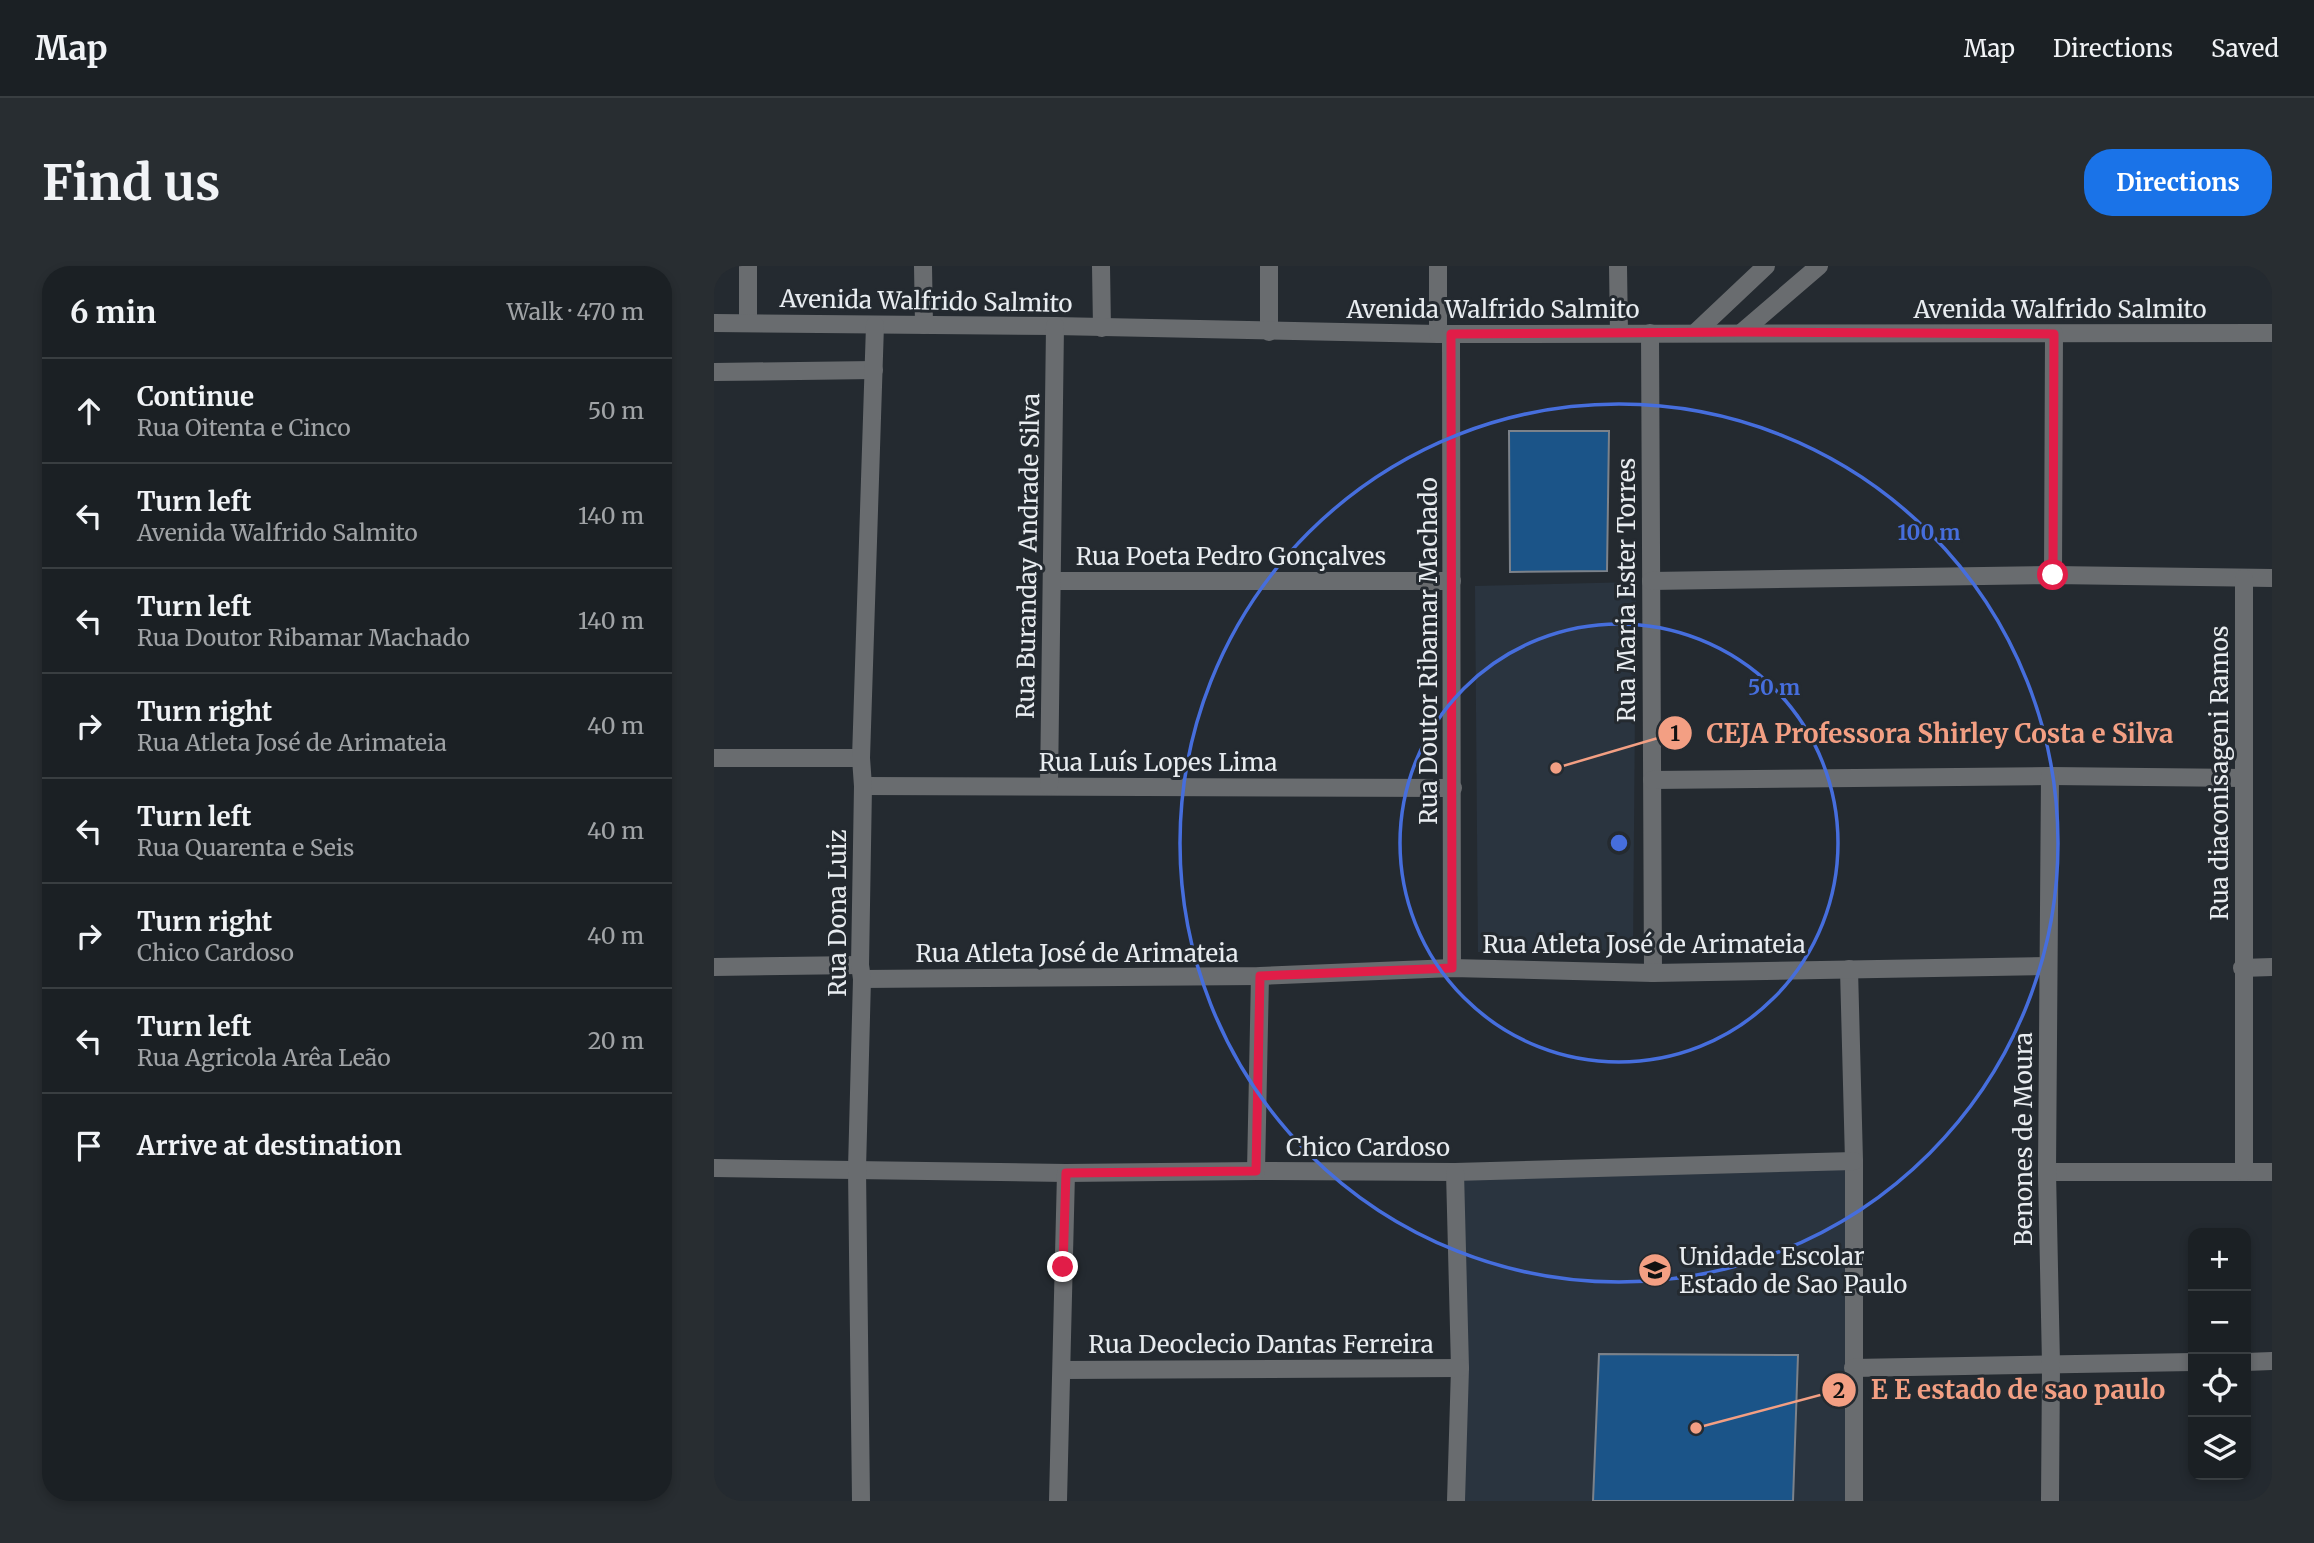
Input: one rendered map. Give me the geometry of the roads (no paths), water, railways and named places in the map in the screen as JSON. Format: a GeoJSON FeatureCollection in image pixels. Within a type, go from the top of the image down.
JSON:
{"type":"FeatureCollection","features":[{"type":"Feature","properties":{"kind":"street"},"geometry":{"type":"LineString","coordinates":[[748,266],[748,323]]}},
{"type":"Feature","properties":{"kind":"street"},"geometry":{"type":"LineString","coordinates":[[923,266],[924,325]]}},
{"type":"Feature","properties":{"kind":"street"},"geometry":{"type":"LineString","coordinates":[[1101,266],[1102,328]]}},
{"type":"Feature","properties":{"kind":"street"},"geometry":{"type":"LineString","coordinates":[[1269,266],[1269,332]]}},
{"type":"Feature","properties":{"kind":"street","name":"Rua Doutor Ribamar Machado"},"geometry":{"type":"LineString","coordinates":[[1438,266],[1445,334],[1452,581],[1452,968]]}},
{"type":"Feature","properties":{"kind":"street"},"geometry":{"type":"LineString","coordinates":[[1618,266],[1619,333]]}},
{"type":"Feature","properties":{"kind":"street"},"geometry":{"type":"LineString","coordinates":[[1695,333],[1766,266]]}},
{"type":"Feature","properties":{"kind":"street"},"geometry":{"type":"LineString","coordinates":[[1741,332],[1819,266]]}},
{"type":"Feature","properties":{"kind":"street","name":"Avenida Walfrido Salmito"},"geometry":{"type":"LineString","coordinates":[[714,323],[1445,334],[2272,332]]}},
{"type":"Feature","properties":{"kind":"street","name":"Rua Dona Luiz"},"geometry":{"type":"LineString","coordinates":[[861,1501],[858,1170],[863,786],[861,758],[875,324]]}},
{"type":"Feature","properties":{"kind":"street","name":"Rua Buranday Andrade Silva"},"geometry":{"type":"LineString","coordinates":[[1049,786],[1055,327]]}},
{"type":"Feature","properties":{"kind":"street","name":"Rua Maria Ester Torres"},"geometry":{"type":"LineString","coordinates":[[1650,333],[1653,973]]}},
{"type":"Feature","properties":{"kind":"street"},"geometry":{"type":"LineString","coordinates":[[2053,575],[2054,334]]}},
{"type":"Feature","properties":{"kind":"street"},"geometry":{"type":"LineString","coordinates":[[714,372],[874,370]]}},
{"type":"Feature","properties":{"kind":"street"},"geometry":{"type":"LineString","coordinates":[[1651,580],[2053,575],[2272,578]]}},
{"type":"Feature","properties":{"kind":"street","name":"Rua diaconisageni Ramos"},"geometry":{"type":"LineString","coordinates":[[2244,578],[2244,1172]]}},
{"type":"Feature","properties":{"kind":"street","name":"Rua Poeta Pedro Gonçalves"},"geometry":{"type":"LineString","coordinates":[[1052,581],[1452,581]]}},
{"type":"Feature","properties":{"kind":"street"},"geometry":{"type":"LineString","coordinates":[[714,758],[861,758]]}},
{"type":"Feature","properties":{"kind":"street"},"geometry":{"type":"LineString","coordinates":[[1652,780],[2050,776],[2244,778]]}},
{"type":"Feature","properties":{"kind":"street","name":"Benones de Moura"},"geometry":{"type":"LineString","coordinates":[[2050,776],[2047,1172],[2051,1364],[2050,1501]]}},
{"type":"Feature","properties":{"kind":"street","name":"Rua Luís Lopes Lima"},"geometry":{"type":"LineString","coordinates":[[863,786],[1453,788]]}},
{"type":"Feature","properties":{"kind":"street","name":"Rua Atleta José de Arimateia"},"geometry":{"type":"LineString","coordinates":[[714,967],[861,972],[1260,976],[1452,968],[1653,973],[2048,966]]}},
{"type":"Feature","properties":{"kind":"street"},"geometry":{"type":"LineString","coordinates":[[2242,968],[2272,967]]}},
{"type":"Feature","properties":{"kind":"street"},"geometry":{"type":"LineString","coordinates":[[1849,969],[1854,1161],[1854,1501]]}},
{"type":"Feature","properties":{"kind":"street"},"geometry":{"type":"LineString","coordinates":[[1256,1171],[1260,976]]}},
{"type":"Feature","properties":{"kind":"street","name":"Chico Cardoso"},"geometry":{"type":"LineString","coordinates":[[714,1168],[1066,1173],[1455,1172],[1854,1161]]}},
{"type":"Feature","properties":{"kind":"street"},"geometry":{"type":"LineString","coordinates":[[1455,1172],[1460,1368],[1456,1501]]}},
{"type":"Feature","properties":{"kind":"street"},"geometry":{"type":"LineString","coordinates":[[2047,1172],[2272,1172]]}},
{"type":"Feature","properties":{"kind":"street"},"geometry":{"type":"LineString","coordinates":[[1058,1501],[1066,1173]]}},
{"type":"Feature","properties":{"kind":"street"},"geometry":{"type":"LineString","coordinates":[[1853,1368],[2188,1362]]}},
{"type":"Feature","properties":{"kind":"street"},"geometry":{"type":"LineString","coordinates":[[2251,1362],[2272,1362]]}},
{"type":"Feature","properties":{"kind":"street","name":"Rua Deoclecio Dantas Ferreira"},"geometry":{"type":"LineString","coordinates":[[1063,1370],[1460,1368]]}},
{"type":"Feature","properties":{"kind":"place","name":"CEJA Professora Shirley Costa e Silva"},"geometry":{"type":"Point","coordinates":[1556,768]}},
{"type":"Feature","properties":{"kind":"place","name":"Unidade Escolar Estado de Sao Paulo"},"geometry":{"type":"Point","coordinates":[1655,1270]}},
{"type":"Feature","properties":{"kind":"place","name":"E E estado de sao paulo"},"geometry":{"type":"Point","coordinates":[1696,1428]}}]}
